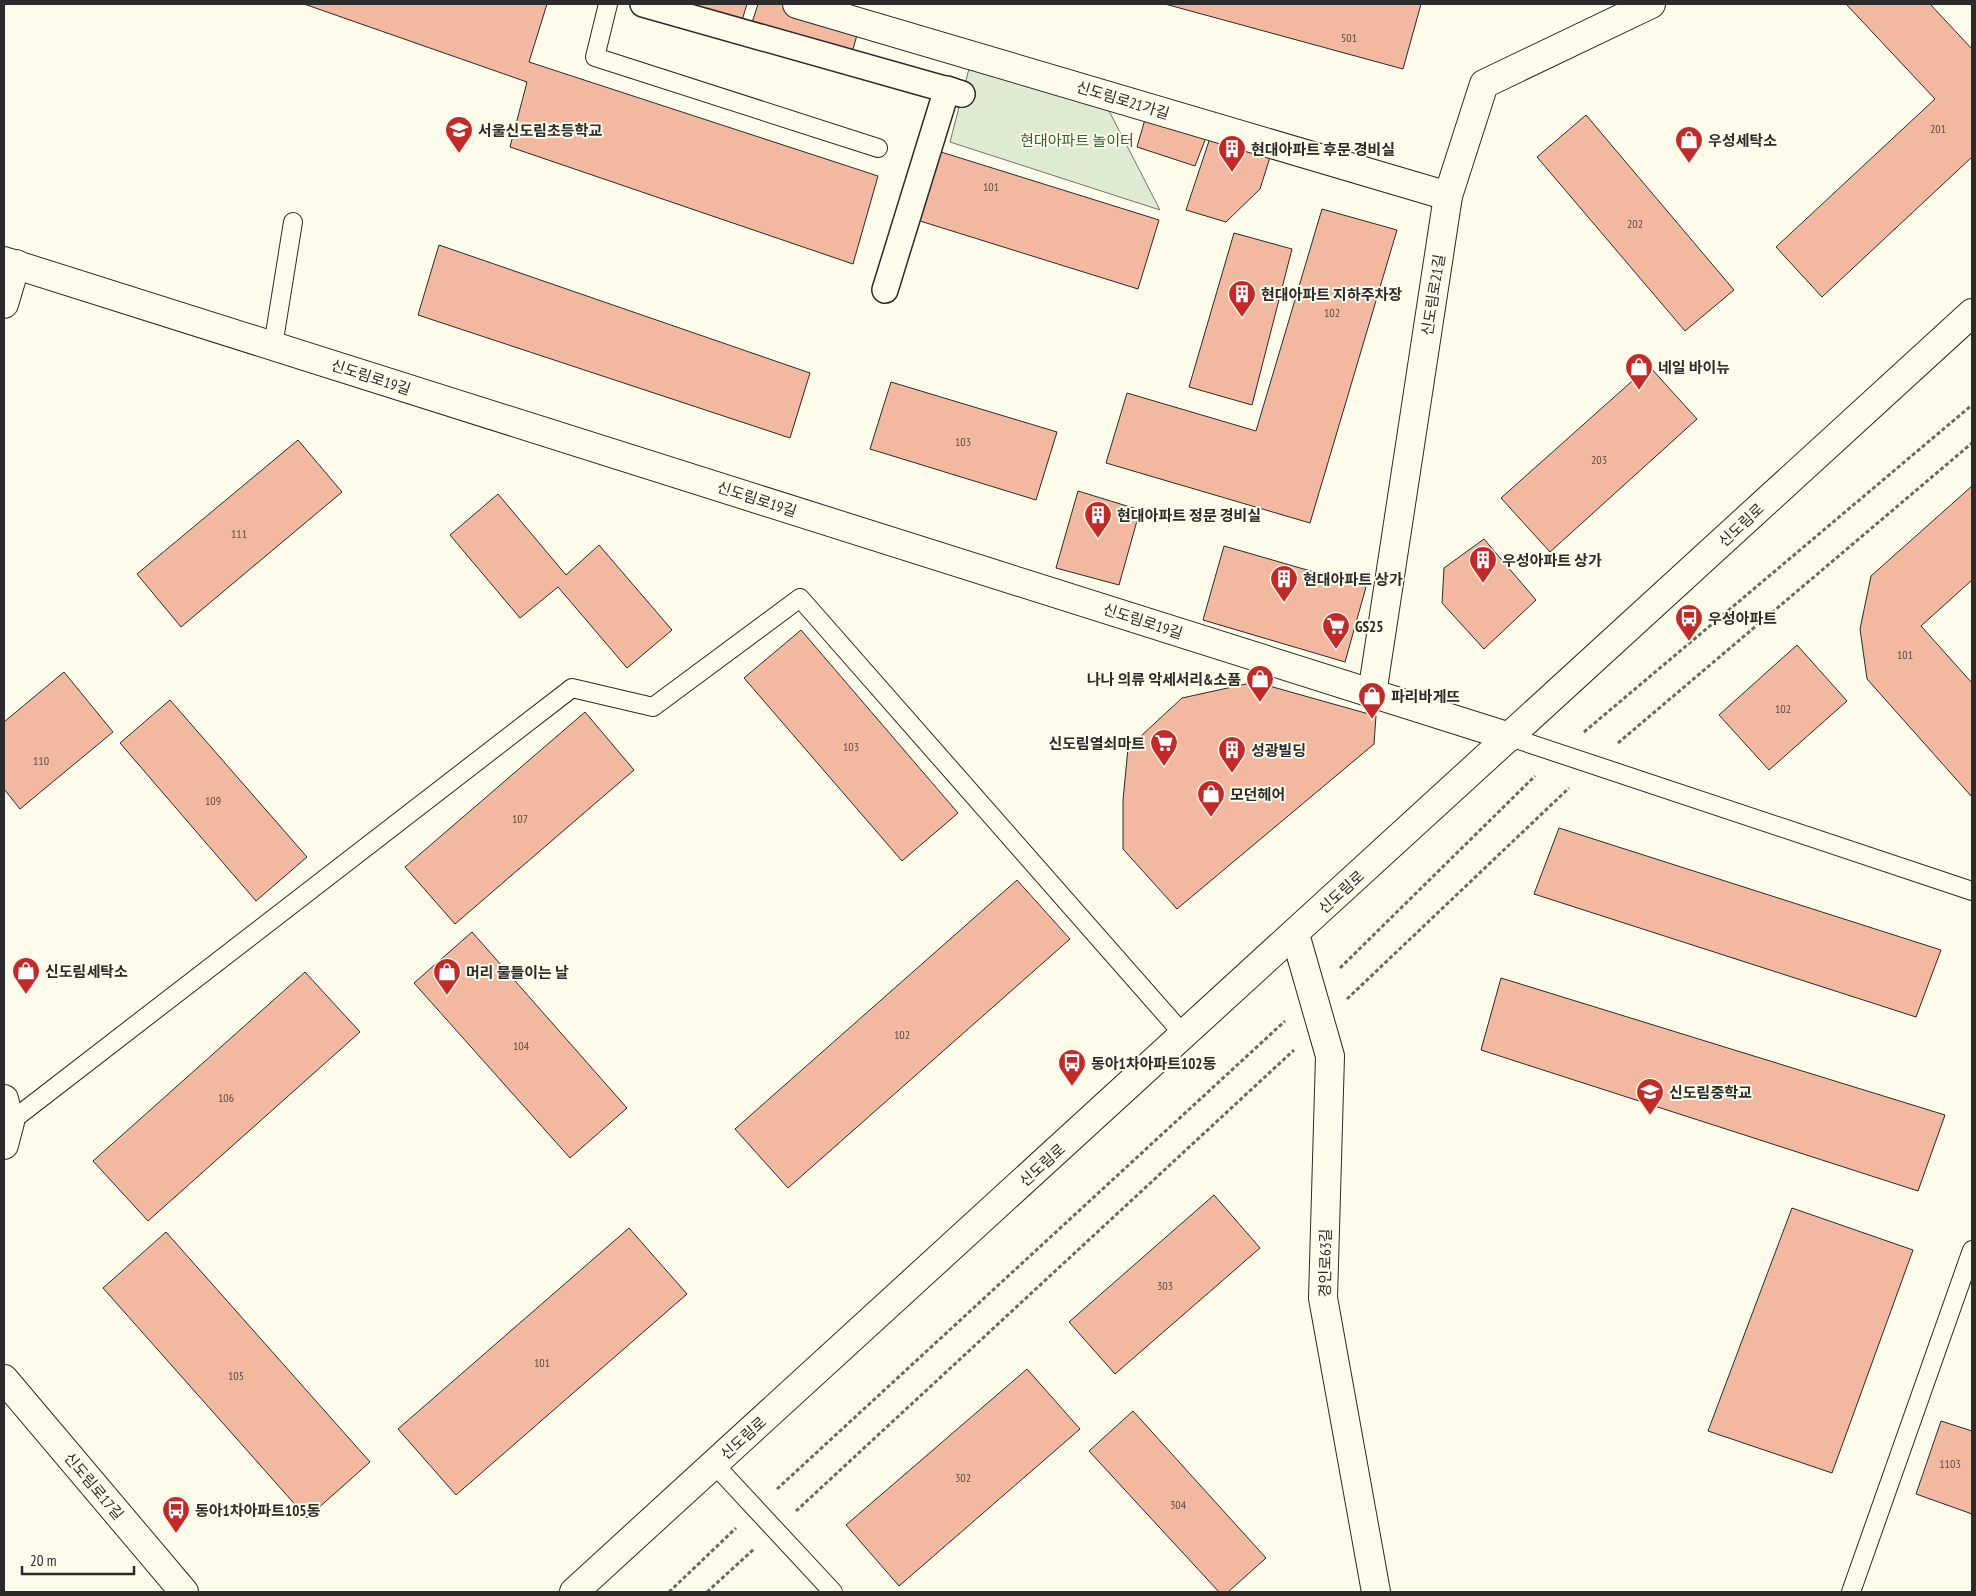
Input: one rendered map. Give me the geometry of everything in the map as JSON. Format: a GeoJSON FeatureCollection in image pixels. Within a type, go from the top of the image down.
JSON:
{"type":"FeatureCollection","features":[{"type":"Feature","properties":{"kind":"street"},"geometry":{"type":"LineString","coordinates":[[643,4],[822,54],[944,89],[953,92],[962,94],[947,89],[944,98],[913,199],[907,217],[885,290]]}},
{"type":"Feature","properties":{"kind":"street","name":"신도림로21가길"},"geometry":{"type":"LineString","coordinates":[[798,4],[1448,196]]}},
{"type":"Feature","properties":{"kind":"street","name":"신도림로21길"},"geometry":{"type":"LineString","coordinates":[[1372,694],[1448,196],[1484,84],[1651,4]]}},
{"type":"Feature","properties":{"kind":"street"},"geometry":{"type":"LineString","coordinates":[[4,304],[10,262]]}},
{"type":"Feature","properties":{"kind":"street","name":"신도림로19길"},"geometry":{"type":"LineString","coordinates":[[10,262],[1510,737]]}},
{"type":"Feature","properties":{"kind":"street","name":"신도림로"},"geometry":{"type":"LineString","coordinates":[[574,1592],[1972,313]]}},
{"type":"Feature","properties":{"kind":"street","name":"경인로63길"},"geometry":{"type":"LineString","coordinates":[[1295,934],[1330,1056],[1323,1298],[1376,1592]]}},
{"type":"Feature","properties":{"kind":"street","name":"신도림로17길"},"geometry":{"type":"LineString","coordinates":[[4,1380],[184,1592]]}},
{"type":"Feature","properties":{"kind":"lane"},"geometry":{"type":"LineString","coordinates":[[608,4],[594,57],[878,148]]}},
{"type":"Feature","properties":{"kind":"lane"},"geometry":{"type":"LineString","coordinates":[[274,346],[293,222]]}},
{"type":"Feature","properties":{"kind":"lane"},"geometry":{"type":"LineString","coordinates":[[6,1122],[572,688],[653,707],[800,598],[1184,1035]]}},
{"type":"Feature","properties":{"kind":"lane"},"geometry":{"type":"LineString","coordinates":[[1510,737],[1972,890]]}},
{"type":"Feature","properties":{"kind":"lane"},"geometry":{"type":"LineString","coordinates":[[1851,1592],[1972,1250]]}},
{"type":"Feature","properties":{"kind":"lane"},"geometry":{"type":"LineString","coordinates":[[714,1464],[833,1592]]}},
{"type":"Feature","properties":{"kind":"green space","name":"현대아파트 놀이터"},"geometry":{"type":"Polygon","coordinates":[[[970,65],[1107,107],[1160,210],[950,142],[970,65]]]}},
{"type":"Feature","properties":{"kind":"building"},"geometry":{"type":"Polygon","coordinates":[[[304,4],[547,4],[529,62],[878,176],[853,264],[510,147],[527,82],[304,4]]]}},
{"type":"Feature","properties":{"kind":"building"},"geometry":{"type":"Polygon","coordinates":[[[661,4],[747,4],[740,27],[661,4]]]}},
{"type":"Feature","properties":{"kind":"building"},"geometry":{"type":"Polygon","coordinates":[[[758,4],[790,4],[860,25],[850,59],[750,29],[758,4]]]}},
{"type":"Feature","properties":{"kind":"building"},"geometry":{"type":"Polygon","coordinates":[[[1165,4],[1421,4],[1403,69],[1165,4]]]}},
{"type":"Feature","properties":{"kind":"building"},"geometry":{"type":"Polygon","coordinates":[[[1846,4],[1930,4],[1972,49],[1972,157],[1822,297],[1776,247],[1935,99],[1846,4]]]}},
{"type":"Feature","properties":{"kind":"building"},"geometry":{"type":"Polygon","coordinates":[[[1148,109],[1210,127],[1195,166],[1137,147],[1148,109]]]}},
{"type":"Feature","properties":{"kind":"building"},"geometry":{"type":"Polygon","coordinates":[[[1586,115],[1734,290],[1685,331],[1537,157],[1586,115]]]}},
{"type":"Feature","properties":{"kind":"building","name":"현대아파트 후문 경비실"},"geometry":{"type":"Polygon","coordinates":[[[1210,138],[1270,157],[1260,189],[1226,222],[1186,210],[1210,138]]]}},
{"type":"Feature","properties":{"kind":"building"},"geometry":{"type":"Polygon","coordinates":[[[941,152],[1159,220],[1138,289],[920,221],[941,152]]]}},
{"type":"Feature","properties":{"kind":"building"},"geometry":{"type":"Polygon","coordinates":[[[1322,209],[1397,230],[1310,523],[1106,463],[1127,393],[1256,431],[1322,209]]]}},
{"type":"Feature","properties":{"kind":"building","name":"현대아파트 지하주차장"},"geometry":{"type":"Polygon","coordinates":[[[1234,233],[1292,249],[1252,405],[1189,387],[1234,233]]]}},
{"type":"Feature","properties":{"kind":"building"},"geometry":{"type":"Polygon","coordinates":[[[439,245],[810,373],[790,438],[418,315],[439,245]]]}},
{"type":"Feature","properties":{"kind":"building"},"geometry":{"type":"Polygon","coordinates":[[[1649,366],[1697,419],[1550,552],[1501,498],[1649,366]]]}},
{"type":"Feature","properties":{"kind":"building"},"geometry":{"type":"Polygon","coordinates":[[[891,382],[1057,432],[1036,500],[870,449],[891,382]]]}},
{"type":"Feature","properties":{"kind":"building"},"geometry":{"type":"Polygon","coordinates":[[[298,440],[342,492],[181,627],[137,574],[298,440]]]}},
{"type":"Feature","properties":{"kind":"building"},"geometry":{"type":"Polygon","coordinates":[[[1972,486],[1972,580],[1921,626],[1972,683],[1972,797],[1867,679],[1860,629],[1871,576],[1972,486]]]}},
{"type":"Feature","properties":{"kind":"building","name":"현대아파트 정문 경비실"},"geometry":{"type":"Polygon","coordinates":[[[1078,491],[1140,510],[1119,585],[1056,568],[1078,491]]]}},
{"type":"Feature","properties":{"kind":"building"},"geometry":{"type":"Polygon","coordinates":[[[498,494],[566,575],[599,545],[672,630],[627,668],[558,587],[520,618],[450,535],[498,494]]]}},
{"type":"Feature","properties":{"kind":"building","name":"우성아파트 상가"},"geometry":{"type":"Polygon","coordinates":[[[1484,539],[1536,600],[1484,649],[1442,603],[1444,568],[1484,539]]]}},
{"type":"Feature","properties":{"kind":"building","name":"현대아파트 상가"},"geometry":{"type":"Polygon","coordinates":[[[1224,546],[1366,587],[1345,662],[1203,620],[1224,546]]]}},
{"type":"Feature","properties":{"kind":"building"},"geometry":{"type":"Polygon","coordinates":[[[801,630],[958,813],[902,861],[744,678],[801,630]]]}},
{"type":"Feature","properties":{"kind":"building"},"geometry":{"type":"Polygon","coordinates":[[[1797,645],[1847,701],[1769,770],[1719,715],[1797,645]]]}},
{"type":"Feature","properties":{"kind":"building"},"geometry":{"type":"Polygon","coordinates":[[[64,672],[113,732],[20,809],[4,789],[4,722],[64,672]]]}},
{"type":"Feature","properties":{"kind":"building","name":"성광빌딩"},"geometry":{"type":"Polygon","coordinates":[[[1255,682],[1376,716],[1374,744],[1177,909],[1123,849],[1123,800],[1128,748],[1182,698],[1255,682]]]}},
{"type":"Feature","properties":{"kind":"building"},"geometry":{"type":"Polygon","coordinates":[[[170,700],[307,857],[256,901],[120,743],[170,700]]]}},
{"type":"Feature","properties":{"kind":"building"},"geometry":{"type":"Polygon","coordinates":[[[585,712],[634,770],[455,924],[405,867],[585,712]]]}},
{"type":"Feature","properties":{"kind":"building"},"geometry":{"type":"Polygon","coordinates":[[[1559,828],[1941,950],[1916,1017],[1534,894],[1559,828]]]}},
{"type":"Feature","properties":{"kind":"building"},"geometry":{"type":"Polygon","coordinates":[[[1017,880],[1070,939],[788,1188],[735,1129],[1017,880]]]}},
{"type":"Feature","properties":{"kind":"building"},"geometry":{"type":"Polygon","coordinates":[[[472,932],[627,1108],[570,1158],[414,983],[472,932]]]}},
{"type":"Feature","properties":{"kind":"building"},"geometry":{"type":"Polygon","coordinates":[[[305,972],[360,1032],[148,1221],[93,1161],[305,972]]]}},
{"type":"Feature","properties":{"kind":"building"},"geometry":{"type":"Polygon","coordinates":[[[1501,978],[1945,1115],[1918,1191],[1481,1050],[1501,978]]]}},
{"type":"Feature","properties":{"kind":"building"},"geometry":{"type":"Polygon","coordinates":[[[1214,1195],[1260,1248],[1115,1374],[1069,1322],[1214,1195]]]}},
{"type":"Feature","properties":{"kind":"building"},"geometry":{"type":"Polygon","coordinates":[[[1792,1208],[1913,1250],[1832,1473],[1708,1431],[1792,1208]]]}},
{"type":"Feature","properties":{"kind":"building"},"geometry":{"type":"Polygon","coordinates":[[[629,1228],[687,1294],[456,1495],[398,1429],[629,1228]]]}},
{"type":"Feature","properties":{"kind":"building"},"geometry":{"type":"Polygon","coordinates":[[[166,1232],[370,1462],[307,1518],[103,1288],[166,1232]]]}},
{"type":"Feature","properties":{"kind":"building"},"geometry":{"type":"Polygon","coordinates":[[[1027,1369],[1080,1429],[899,1586],[846,1525],[1027,1369]]]}},
{"type":"Feature","properties":{"kind":"building"},"geometry":{"type":"Polygon","coordinates":[[[1133,1411],[1266,1558],[1228,1592],[1219,1592],[1089,1451],[1133,1411]]]}},
{"type":"Feature","properties":{"kind":"building"},"geometry":{"type":"Polygon","coordinates":[[[1941,1421],[1972,1431],[1972,1514],[1916,1494],[1941,1421]]]}},
{"type":"Feature","properties":{"kind":"place","name":"서울신도림초등학교"},"geometry":{"type":"Point","coordinates":[459,154]}},
{"type":"Feature","properties":{"kind":"place","name":"우성세탁소"},"geometry":{"type":"Point","coordinates":[1689,164]}},
{"type":"Feature","properties":{"kind":"place","name":"현대아파트 후문 경비실"},"geometry":{"type":"Point","coordinates":[1232,173]}},
{"type":"Feature","properties":{"kind":"place","name":"현대아파트 지하주차장"},"geometry":{"type":"Point","coordinates":[1242,318]}},
{"type":"Feature","properties":{"kind":"place","name":"네일 바이뉴"},"geometry":{"type":"Point","coordinates":[1639,391]}},
{"type":"Feature","properties":{"kind":"place","name":"현대아파트 정문 경비실"},"geometry":{"type":"Point","coordinates":[1098,539]}},
{"type":"Feature","properties":{"kind":"place","name":"우성아파트 상가"},"geometry":{"type":"Point","coordinates":[1483,584]}},
{"type":"Feature","properties":{"kind":"place","name":"현대아파트 상가"},"geometry":{"type":"Point","coordinates":[1284,603]}},
{"type":"Feature","properties":{"kind":"place","name":"우성아파트"},"geometry":{"type":"Point","coordinates":[1689,642]}},
{"type":"Feature","properties":{"kind":"place","name":"GS25"},"geometry":{"type":"Point","coordinates":[1336,650]}},
{"type":"Feature","properties":{"kind":"place","name":"나나 의류 악세서리&소품"},"geometry":{"type":"Point","coordinates":[1260,703]}},
{"type":"Feature","properties":{"kind":"place","name":"파리바게뜨"},"geometry":{"type":"Point","coordinates":[1372,720]}},
{"type":"Feature","properties":{"kind":"place","name":"신도림열쇠마트"},"geometry":{"type":"Point","coordinates":[1164,767]}},
{"type":"Feature","properties":{"kind":"place","name":"성광빌딩"},"geometry":{"type":"Point","coordinates":[1232,774]}},
{"type":"Feature","properties":{"kind":"place","name":"모던헤어"},"geometry":{"type":"Point","coordinates":[1211,818]}},
{"type":"Feature","properties":{"kind":"place","name":"신도림세탁소"},"geometry":{"type":"Point","coordinates":[26,995]}},
{"type":"Feature","properties":{"kind":"place","name":"머리 물들이는 날"},"geometry":{"type":"Point","coordinates":[447,996]}},
{"type":"Feature","properties":{"kind":"place","name":"동아1차아파트102동"},"geometry":{"type":"Point","coordinates":[1072,1087]}},
{"type":"Feature","properties":{"kind":"place","name":"신도림중학교"},"geometry":{"type":"Point","coordinates":[1650,1116]}},
{"type":"Feature","properties":{"kind":"place","name":"동아1차아파트105동"},"geometry":{"type":"Point","coordinates":[176,1534]}}]}
